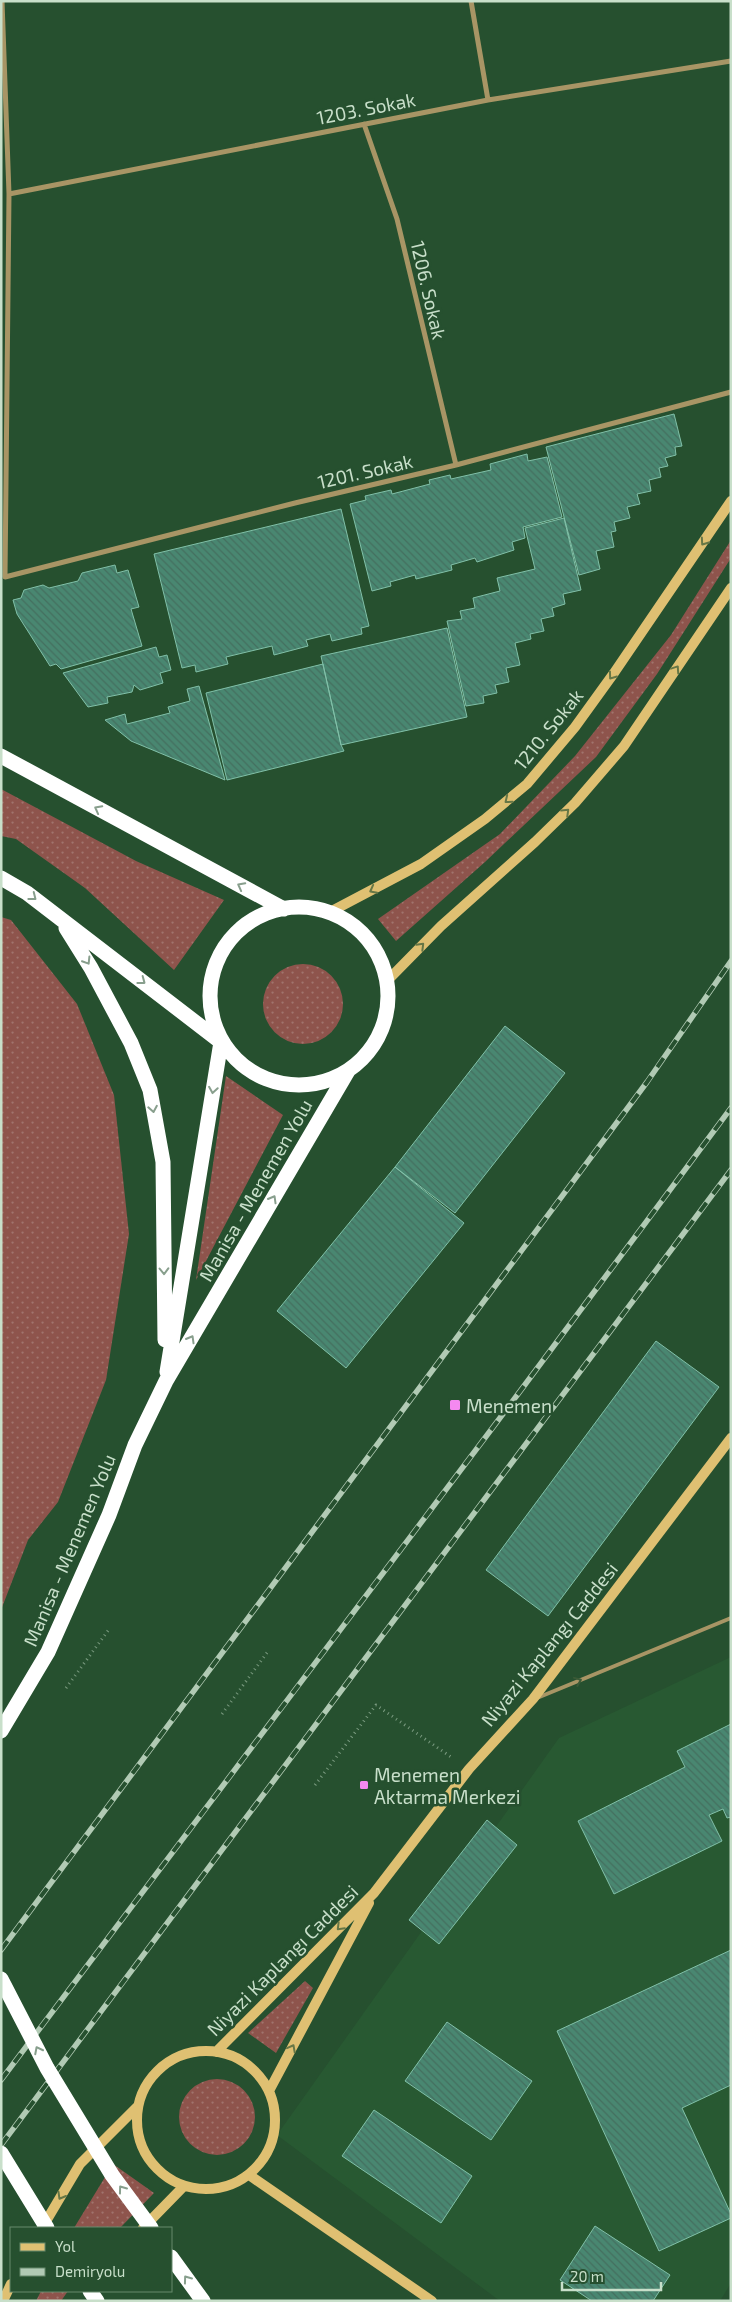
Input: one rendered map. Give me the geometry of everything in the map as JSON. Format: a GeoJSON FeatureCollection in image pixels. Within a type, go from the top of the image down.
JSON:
{"type":"FeatureCollection","features":[{"type":"Feature","properties":{"kind":"highway"},"geometry":{"type":"LineString","coordinates":[[1,756],[284,909]]}},
{"type":"Feature","properties":{"kind":"highway"},"geometry":{"type":"LineString","coordinates":[[1,878],[28,893],[221,1042]]}},
{"type":"Feature","properties":{"kind":"highway","name":"Manisa - Menemen Yolu"},"geometry":{"type":"LineString","coordinates":[[307,907],[330,912],[356,928],[376,952],[387,980],[388,1006],[381,1032],[367,1054],[348,1071],[326,1082],[302,1086],[278,1083],[256,1075],[236,1060],[221,1042],[212,1019],[209,994],[213,970],[224,948],[240,929],[261,916],[284,909],[307,907]]}},
{"type":"Feature","properties":{"kind":"highway"},"geometry":{"type":"LineString","coordinates":[[61,920],[91,968],[131,1043],[150,1090],[163,1162],[166,1381]]}},
{"type":"Feature","properties":{"kind":"highway","name":"Manisa - Menemen Yolu"},"geometry":{"type":"LineString","coordinates":[[166,1381],[221,1042]]}},
{"type":"Feature","properties":{"kind":"highway","name":"Manisa - Menemen Yolu"},"geometry":{"type":"LineString","coordinates":[[1,1731],[48,1652],[109,1515],[135,1445],[166,1381],[348,1071]]}},
{"type":"Feature","properties":{"kind":"highway"},"geometry":{"type":"LineString","coordinates":[[1,1979],[47,2068],[112,2175],[150,2227]]}},
{"type":"Feature","properties":{"kind":"highway"},"geometry":{"type":"LineString","coordinates":[[1,2153],[46,2227]]}},
{"type":"Feature","properties":{"kind":"highway"},"geometry":{"type":"LineString","coordinates":[[172,2258],[203,2301]]}},
{"type":"Feature","properties":{"kind":"street"},"geometry":{"type":"LineString","coordinates":[[2,1],[9,194]]}},
{"type":"Feature","properties":{"kind":"street"},"geometry":{"type":"LineString","coordinates":[[471,1],[488,100]]}},
{"type":"Feature","properties":{"kind":"street","name":"1203. Sokak"},"geometry":{"type":"LineString","coordinates":[[9,194],[488,100],[731,61]]}},
{"type":"Feature","properties":{"kind":"street","name":"1206. Sokak"},"geometry":{"type":"LineString","coordinates":[[364,124],[397,219],[456,465]]}},
{"type":"Feature","properties":{"kind":"street","name":"1201. Sokak"},"geometry":{"type":"LineString","coordinates":[[9,194],[5,577],[456,465],[731,392]]}},
{"type":"Feature","properties":{"kind":"street","name":"1210. Sokak"},"geometry":{"type":"LineString","coordinates":[[330,912],[421,864],[485,819],[528,784],[575,727],[614,673],[731,501]]}},
{"type":"Feature","properties":{"kind":"street"},"geometry":{"type":"LineString","coordinates":[[387,980],[441,926],[576,803],[624,746],[731,588]]}},
{"type":"Feature","properties":{"kind":"street","name":"Niyazi Kaplangı Caddesi"},"geometry":{"type":"LineString","coordinates":[[216,2052],[374,1893],[468,1769],[533,1699],[731,1438]]}},
{"type":"Feature","properties":{"kind":"street","name":"Niyazi Kaplangı Caddesi"},"geometry":{"type":"LineString","coordinates":[[269,2091],[374,1893]]}},
{"type":"Feature","properties":{"kind":"street"},"geometry":{"type":"LineString","coordinates":[[216,2052],[232,2056],[247,2064],[260,2076],[269,2091],[275,2109],[276,2127],[271,2145],[262,2162],[249,2175],[218,2189],[184,2186],[166,2177],[151,2163],[141,2146],[137,2126],[138,2106],[148,2082],[166,2064],[190,2053],[216,2052]]}},
{"type":"Feature","properties":{"kind":"street"},"geometry":{"type":"LineString","coordinates":[[43,2227],[80,2164],[138,2106]]}},
{"type":"Feature","properties":{"kind":"street"},"geometry":{"type":"LineString","coordinates":[[249,2175],[432,2301]]}},
{"type":"Feature","properties":{"kind":"street"},"geometry":{"type":"LineString","coordinates":[[143,2227],[184,2186]]}},
{"type":"Feature","properties":{"kind":"street"},"geometry":{"type":"LineString","coordinates":[[3,2301],[10,2286]]}},
{"type":"Feature","properties":{"kind":"lane"},"geometry":{"type":"LineString","coordinates":[[533,1699],[731,1618]]}},
{"type":"Feature","properties":{"kind":"path"},"geometry":{"type":"LineString","coordinates":[[66,1688],[110,1628]]}},
{"type":"Feature","properties":{"kind":"path"},"geometry":{"type":"LineString","coordinates":[[222,1714],[269,1650]]}},
{"type":"Feature","properties":{"kind":"path"},"geometry":{"type":"LineString","coordinates":[[315,1785],[376,1705],[468,1769]]}},
{"type":"Feature","properties":{"kind":"shaded area"},"geometry":{"type":"Polygon","coordinates":[[[731,540],[731,558],[657,674],[596,757],[485,862],[396,941],[378,919],[500,834],[575,756],[671,635],[731,540]]]}},
{"type":"Feature","properties":{"kind":"shaded area"},"geometry":{"type":"Polygon","coordinates":[[[1,789],[136,861],[224,900],[174,970],[85,888],[16,839],[1,836],[1,789]]]}},
{"type":"Feature","properties":{"kind":"shaded area"},"geometry":{"type":"Polygon","coordinates":[[[1,917],[11,920],[77,1004],[114,1095],[129,1234],[106,1380],[58,1502],[28,1540],[1,1610],[1,917]]]}},
{"type":"Feature","properties":{"kind":"shaded area"},"geometry":{"type":"Polygon","coordinates":[[[295,964],[311,964],[332,975],[343,996],[343,1012],[332,1033],[311,1044],[295,1044],[281,1038],[269,1026],[263,1012],[263,996],[269,982],[281,970],[295,964]]]}},
{"type":"Feature","properties":{"kind":"shaded area"},"geometry":{"type":"Polygon","coordinates":[[[226,1076],[283,1115],[196,1280],[226,1076]]]}},
{"type":"Feature","properties":{"kind":"shaded area"},"geometry":{"type":"Polygon","coordinates":[[[731,1657],[731,2283],[720,2301],[500,2301],[277,2135],[559,1738],[731,1657]]]}},
{"type":"Feature","properties":{"kind":"shaded area"},"geometry":{"type":"Polygon","coordinates":[[[305,1981],[313,1988],[276,2053],[248,2033],[305,1981]]]}},
{"type":"Feature","properties":{"kind":"shaded area"},"geometry":{"type":"Polygon","coordinates":[[[217,2079],[231,2082],[244,2090],[252,2103],[255,2117],[252,2131],[244,2144],[231,2152],[217,2155],[203,2152],[190,2144],[182,2131],[179,2117],[182,2103],[190,2090],[203,2082],[217,2079]]]}},
{"type":"Feature","properties":{"kind":"shaded area"},"geometry":{"type":"Polygon","coordinates":[[[113,2164],[154,2193],[121,2227],[75,2227],[113,2164]]]}},
{"type":"Feature","properties":{"kind":"shaded area"},"geometry":{"type":"Polygon","coordinates":[[[40,2292],[67,2292],[61,2301],[36,2301],[40,2292]]]}},
{"type":"Feature","properties":{"kind":"building"},"geometry":{"type":"Polygon","coordinates":[[[674,414],[682,446],[675,447],[676,455],[665,458],[668,466],[659,468],[661,477],[649,480],[651,491],[637,494],[640,504],[627,507],[630,518],[614,522],[616,531],[611,532],[614,547],[596,551],[600,569],[579,575],[546,447],[674,414]]]}},
{"type":"Feature","properties":{"kind":"building"},"geometry":{"type":"Polygon","coordinates":[[[527,454],[528,461],[547,457],[562,517],[523,527],[525,538],[512,542],[514,550],[477,562],[475,558],[451,565],[452,570],[416,579],[415,575],[390,582],[391,586],[372,591],[350,504],[366,500],[365,496],[391,490],[392,494],[430,484],[429,480],[450,475],[451,479],[491,470],[490,464],[527,454]]]}},
{"type":"Feature","properties":{"kind":"building"},"geometry":{"type":"Polygon","coordinates":[[[341,509],[369,626],[361,628],[362,634],[332,641],[330,634],[306,640],[308,646],[274,655],[272,646],[226,657],[228,664],[196,672],[195,665],[182,668],[154,554],[341,509]]]}},
{"type":"Feature","properties":{"kind":"building"},"geometry":{"type":"Polygon","coordinates":[[[564,518],[581,590],[563,594],[565,604],[552,608],[554,616],[541,619],[544,631],[530,634],[531,639],[515,643],[520,665],[506,668],[509,682],[495,685],[497,693],[483,696],[484,703],[466,706],[447,621],[462,619],[460,611],[475,608],[473,598],[500,591],[497,578],[535,569],[525,528],[564,518]]]}},
{"type":"Feature","properties":{"kind":"building"},"geometry":{"type":"Polygon","coordinates":[[[115,565],[117,573],[128,570],[139,607],[131,609],[142,646],[61,669],[56,664],[50,666],[17,614],[13,600],[21,598],[24,590],[43,585],[49,588],[78,581],[82,573],[115,565]]]}},
{"type":"Feature","properties":{"kind":"building"},"geometry":{"type":"Polygon","coordinates":[[[447,628],[467,717],[341,745],[321,656],[447,628]]]}},
{"type":"Feature","properties":{"kind":"building"},"geometry":{"type":"Polygon","coordinates":[[[156,647],[159,657],[167,655],[171,670],[160,673],[163,683],[140,690],[134,685],[132,692],[107,697],[108,703],[88,707],[63,673],[156,647]]]}},
{"type":"Feature","properties":{"kind":"building"},"geometry":{"type":"Polygon","coordinates":[[[323,664],[341,745],[344,751],[227,780],[206,693],[323,664]]]}},
{"type":"Feature","properties":{"kind":"building"},"geometry":{"type":"Polygon","coordinates":[[[199,686],[225,780],[131,741],[105,720],[125,714],[127,724],[170,713],[168,707],[190,701],[187,689],[199,686]]]}},
{"type":"Feature","properties":{"kind":"building"},"geometry":{"type":"Polygon","coordinates":[[[505,1026],[565,1073],[455,1213],[395,1167],[505,1026]]]}},
{"type":"Feature","properties":{"kind":"building"},"geometry":{"type":"Polygon","coordinates":[[[395,1167],[464,1223],[346,1368],[277,1311],[395,1167]]]}},
{"type":"Feature","properties":{"kind":"building","name":"Menemen"},"geometry":{"type":"Polygon","coordinates":[[[656,1341],[719,1387],[548,1616],[486,1570],[656,1341]]]}},
{"type":"Feature","properties":{"kind":"building"},"geometry":{"type":"Polygon","coordinates":[[[731,1724],[731,1817],[727,1818],[723,1809],[709,1815],[722,1841],[614,1894],[578,1821],[685,1767],[677,1751],[731,1724]]]}},
{"type":"Feature","properties":{"kind":"building"},"geometry":{"type":"Polygon","coordinates":[[[487,1820],[517,1845],[439,1944],[409,1920],[487,1820]]]}},
{"type":"Feature","properties":{"kind":"building"},"geometry":{"type":"Polygon","coordinates":[[[731,1950],[731,2085],[682,2108],[731,2214],[731,2218],[659,2251],[557,2031],[731,1950]]]}},
{"type":"Feature","properties":{"kind":"building"},"geometry":{"type":"Polygon","coordinates":[[[447,2022],[532,2081],[491,2140],[405,2081],[447,2022]]]}},
{"type":"Feature","properties":{"kind":"building"},"geometry":{"type":"Polygon","coordinates":[[[374,2110],[472,2176],[441,2223],[342,2156],[374,2110]]]}},
{"type":"Feature","properties":{"kind":"building"},"geometry":{"type":"Polygon","coordinates":[[[595,2226],[670,2275],[653,2301],[592,2301],[560,2280],[595,2226]]]}},
{"type":"Feature","properties":{"kind":"railway"},"geometry":{"type":"LineString","coordinates":[[1,1950],[647,1082],[731,961]]}},
{"type":"Feature","properties":{"kind":"railway"},"geometry":{"type":"LineString","coordinates":[[1,2080],[731,1108]]}},
{"type":"Feature","properties":{"kind":"railway"},"geometry":{"type":"LineString","coordinates":[[1,2145],[731,1170]]}},
{"type":"Feature","properties":{"kind":"place","name":"Menemen"},"geometry":{"type":"Point","coordinates":[455,1405]}},
{"type":"Feature","properties":{"kind":"place","name":"Menemen Aktarma Merkezi"},"geometry":{"type":"Point","coordinates":[364,1785]}}]}
